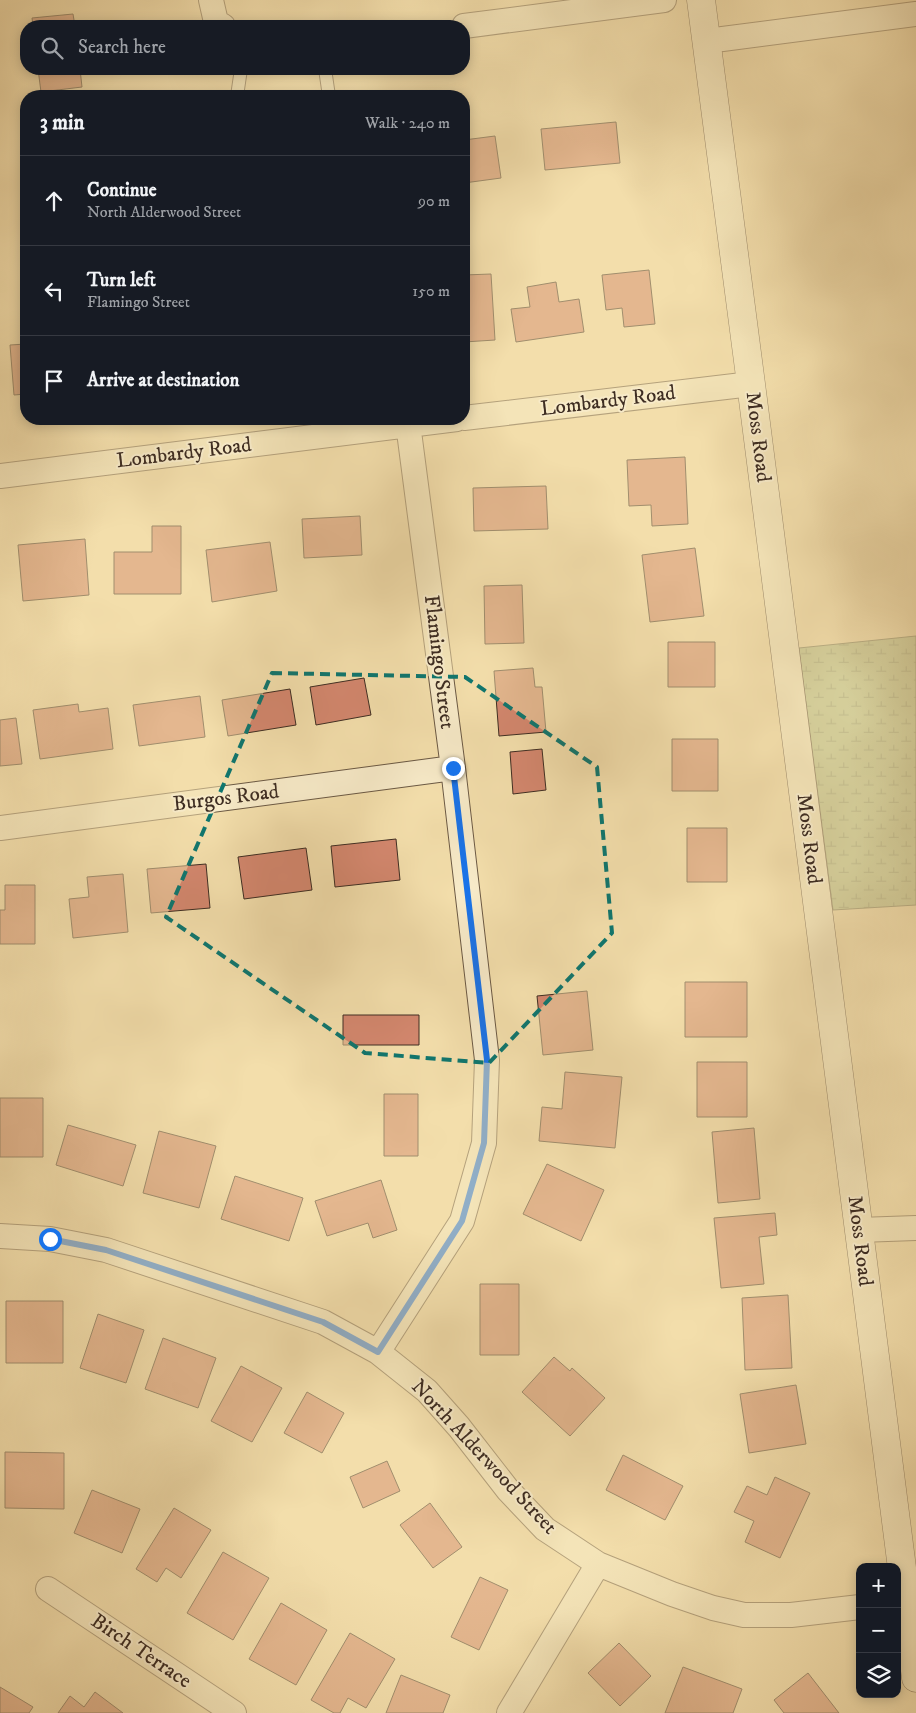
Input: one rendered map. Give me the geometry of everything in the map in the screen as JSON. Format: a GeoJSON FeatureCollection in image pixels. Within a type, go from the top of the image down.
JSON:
{"type":"FeatureCollection","features":[{"type":"Feature","properties":{"kind":"street"},"geometry":{"type":"LineString","coordinates":[[210,0],[215,20]]}},
{"type":"Feature","properties":{"kind":"street"},"geometry":{"type":"LineString","coordinates":[[470,25],[664,0]]}},
{"type":"Feature","properties":{"kind":"street","name":"Moss Road"},"geometry":{"type":"LineString","coordinates":[[700,0],[707,41],[859,1230],[908,1552],[902,1602],[916,1678]]}},
{"type":"Feature","properties":{"kind":"street"},"geometry":{"type":"LineString","coordinates":[[707,41],[916,14]]}},
{"type":"Feature","properties":{"kind":"street","name":"Lombardy Road"},"geometry":{"type":"LineString","coordinates":[[470,417],[751,384]]}},
{"type":"Feature","properties":{"kind":"street","name":"Lombardy Road"},"geometry":{"type":"LineString","coordinates":[[0,476],[400,425]]}},
{"type":"Feature","properties":{"kind":"street","name":"Flamingo Street"},"geometry":{"type":"LineString","coordinates":[[378,1352],[462,1221],[484,1143],[487,1060],[453,768],[408,425]]}},
{"type":"Feature","properties":{"kind":"street","name":"Burgos Road"},"geometry":{"type":"LineString","coordinates":[[0,828],[453,768]]}},
{"type":"Feature","properties":{"kind":"street"},"geometry":{"type":"LineString","coordinates":[[859,1230],[916,1228]]}},
{"type":"Feature","properties":{"kind":"street","name":"North Alderwood Street"},"geometry":{"type":"LineString","coordinates":[[0,1236],[50,1239],[106,1250],[323,1322],[378,1352],[427,1391],[459,1427],[508,1490],[545,1529],[598,1564],[672,1594],[713,1608],[744,1615],[791,1615],[856,1607]]}},
{"type":"Feature","properties":{"kind":"street"},"geometry":{"type":"LineString","coordinates":[[509,1713],[598,1564]]}},
{"type":"Feature","properties":{"kind":"street","name":"Birch Terrace"},"geometry":{"type":"LineString","coordinates":[[48,1589],[234,1713]]}},
{"type":"Feature","properties":{"kind":"lane"},"geometry":{"type":"LineString","coordinates":[[238,90],[240,75]]}},
{"type":"Feature","properties":{"kind":"lane"},"geometry":{"type":"LineString","coordinates":[[327,75],[329,90]]}},
{"type":"Feature","properties":{"kind":"highlighted area"},"geometry":{"type":"Polygon","coordinates":[[[272,673],[465,677],[597,767],[612,933],[489,1063],[365,1053],[166,917],[272,673]]]}},
{"type":"Feature","properties":{"kind":"green space"},"geometry":{"type":"Polygon","coordinates":[[[916,636],[916,905],[833,910],[799,648],[916,636]]]}},
{"type":"Feature","properties":{"kind":"building"},"geometry":{"type":"Polygon","coordinates":[[[73,14],[74,20],[32,20],[32,18],[73,14]]]}},
{"type":"Feature","properties":{"kind":"building"},"geometry":{"type":"Polygon","coordinates":[[[39,75],[81,75],[82,87],[41,90],[39,75]]]}},
{"type":"Feature","properties":{"kind":"building"},"geometry":{"type":"Polygon","coordinates":[[[616,122],[620,163],[545,170],[541,129],[616,122]]]}},
{"type":"Feature","properties":{"kind":"building"},"geometry":{"type":"Polygon","coordinates":[[[495,136],[501,178],[470,182],[470,139],[495,136]]]}},
{"type":"Feature","properties":{"kind":"building"},"geometry":{"type":"Polygon","coordinates":[[[649,270],[655,324],[624,327],[622,308],[606,310],[602,275],[649,270]]]}},
{"type":"Feature","properties":{"kind":"building"},"geometry":{"type":"Polygon","coordinates":[[[491,274],[495,340],[470,342],[470,275],[491,274]]]}},
{"type":"Feature","properties":{"kind":"building"},"geometry":{"type":"Polygon","coordinates":[[[556,282],[559,302],[579,299],[584,332],[516,342],[511,309],[530,307],[527,287],[556,282]]]}},
{"type":"Feature","properties":{"kind":"building"},"geometry":{"type":"Polygon","coordinates":[[[20,344],[20,394],[14,395],[10,345],[20,344]]]}},
{"type":"Feature","properties":{"kind":"building"},"geometry":{"type":"Polygon","coordinates":[[[685,457],[688,524],[652,526],[651,505],[629,506],[627,460],[685,457]]]}},
{"type":"Feature","properties":{"kind":"building"},"geometry":{"type":"Polygon","coordinates":[[[546,486],[548,529],[474,531],[473,488],[546,486]]]}},
{"type":"Feature","properties":{"kind":"building"},"geometry":{"type":"Polygon","coordinates":[[[360,516],[362,555],[304,558],[302,519],[360,516]]]}},
{"type":"Feature","properties":{"kind":"building"},"geometry":{"type":"Polygon","coordinates":[[[152,526],[181,526],[181,594],[114,594],[114,552],[152,552],[152,526]]]}},
{"type":"Feature","properties":{"kind":"building"},"geometry":{"type":"Polygon","coordinates":[[[85,539],[89,595],[23,601],[18,545],[85,539]]]}},
{"type":"Feature","properties":{"kind":"building"},"geometry":{"type":"Polygon","coordinates":[[[270,542],[277,591],[212,602],[206,550],[270,542]]]}},
{"type":"Feature","properties":{"kind":"building"},"geometry":{"type":"Polygon","coordinates":[[[695,548],[704,616],[650,622],[642,555],[695,548]]]}},
{"type":"Feature","properties":{"kind":"building"},"geometry":{"type":"Polygon","coordinates":[[[522,585],[524,643],[485,644],[484,586],[522,585]]]}},
{"type":"Feature","properties":{"kind":"building"},"geometry":{"type":"Polygon","coordinates":[[[668,642],[715,642],[715,687],[668,687],[668,642]]]}},
{"type":"Feature","properties":{"kind":"building"},"geometry":{"type":"Polygon","coordinates":[[[533,668],[535,687],[542,687],[546,732],[499,736],[494,671],[533,668]]]}},
{"type":"Feature","properties":{"kind":"building"},"geometry":{"type":"Polygon","coordinates":[[[364,678],[371,715],[316,725],[310,687],[364,678]]]}},
{"type":"Feature","properties":{"kind":"building"},"geometry":{"type":"Polygon","coordinates":[[[290,689],[296,725],[228,736],[222,700],[290,689]]]}},
{"type":"Feature","properties":{"kind":"building"},"geometry":{"type":"Polygon","coordinates":[[[200,696],[205,737],[139,746],[133,705],[200,696]]]}},
{"type":"Feature","properties":{"kind":"building"},"geometry":{"type":"Polygon","coordinates":[[[78,704],[79,712],[108,708],[113,749],[40,759],[33,710],[78,704]]]}},
{"type":"Feature","properties":{"kind":"building"},"geometry":{"type":"Polygon","coordinates":[[[16,718],[22,764],[0,766],[0,720],[16,718]]]}},
{"type":"Feature","properties":{"kind":"building"},"geometry":{"type":"Polygon","coordinates":[[[672,739],[718,739],[718,791],[672,791],[672,739]]]}},
{"type":"Feature","properties":{"kind":"building"},"geometry":{"type":"Polygon","coordinates":[[[542,749],[546,790],[513,794],[510,752],[542,749]]]}},
{"type":"Feature","properties":{"kind":"building"},"geometry":{"type":"Polygon","coordinates":[[[687,828],[727,828],[727,882],[687,882],[687,828]]]}},
{"type":"Feature","properties":{"kind":"building"},"geometry":{"type":"Polygon","coordinates":[[[396,839],[400,880],[335,887],[331,846],[396,839]]]}},
{"type":"Feature","properties":{"kind":"building"},"geometry":{"type":"Polygon","coordinates":[[[306,848],[312,890],[244,899],[238,857],[306,848]]]}},
{"type":"Feature","properties":{"kind":"building"},"geometry":{"type":"Polygon","coordinates":[[[206,864],[210,908],[151,913],[147,869],[206,864]]]}},
{"type":"Feature","properties":{"kind":"building"},"geometry":{"type":"Polygon","coordinates":[[[123,874],[128,932],[73,938],[69,899],[89,897],[87,877],[123,874]]]}},
{"type":"Feature","properties":{"kind":"building"},"geometry":{"type":"Polygon","coordinates":[[[5,885],[35,885],[35,944],[0,944],[0,910],[5,910],[5,885]]]}},
{"type":"Feature","properties":{"kind":"building"},"geometry":{"type":"Polygon","coordinates":[[[685,982],[747,982],[747,1037],[685,1037],[685,982]]]}},
{"type":"Feature","properties":{"kind":"building"},"geometry":{"type":"Polygon","coordinates":[[[587,991],[593,1050],[543,1055],[537,996],[587,991]]]}},
{"type":"Feature","properties":{"kind":"building"},"geometry":{"type":"Polygon","coordinates":[[[343,1015],[419,1015],[419,1045],[343,1045],[343,1015]]]}},
{"type":"Feature","properties":{"kind":"building"},"geometry":{"type":"Polygon","coordinates":[[[697,1062],[747,1062],[747,1117],[697,1117],[697,1062]]]}},
{"type":"Feature","properties":{"kind":"building"},"geometry":{"type":"Polygon","coordinates":[[[565,1072],[622,1077],[615,1148],[539,1141],[542,1107],[562,1109],[565,1072]]]}},
{"type":"Feature","properties":{"kind":"building"},"geometry":{"type":"Polygon","coordinates":[[[384,1094],[418,1094],[418,1156],[384,1156],[384,1094]]]}},
{"type":"Feature","properties":{"kind":"building"},"geometry":{"type":"Polygon","coordinates":[[[0,1098],[43,1098],[43,1157],[0,1157],[0,1098]]]}},
{"type":"Feature","properties":{"kind":"building"},"geometry":{"type":"Polygon","coordinates":[[[68,1125],[136,1145],[123,1186],[56,1165],[68,1125]]]}},
{"type":"Feature","properties":{"kind":"building"},"geometry":{"type":"Polygon","coordinates":[[[754,1128],[760,1199],[718,1203],[712,1132],[754,1128]]]}},
{"type":"Feature","properties":{"kind":"building"},"geometry":{"type":"Polygon","coordinates":[[[159,1131],[216,1146],[199,1208],[143,1193],[159,1131]]]}},
{"type":"Feature","properties":{"kind":"building"},"geometry":{"type":"Polygon","coordinates":[[[547,1164],[604,1190],[581,1241],[523,1214],[547,1164]]]}},
{"type":"Feature","properties":{"kind":"building"},"geometry":{"type":"Polygon","coordinates":[[[235,1176],[303,1198],[289,1241],[221,1219],[235,1176]]]}},
{"type":"Feature","properties":{"kind":"building"},"geometry":{"type":"Polygon","coordinates":[[[381,1180],[397,1230],[373,1238],[368,1223],[327,1236],[315,1201],[381,1180]]]}},
{"type":"Feature","properties":{"kind":"building"},"geometry":{"type":"Polygon","coordinates":[[[775,1213],[777,1235],[759,1237],[764,1284],[721,1288],[714,1218],[775,1213]]]}},
{"type":"Feature","properties":{"kind":"building"},"geometry":{"type":"Polygon","coordinates":[[[480,1284],[519,1284],[519,1355],[480,1355],[480,1284]]]}},
{"type":"Feature","properties":{"kind":"building"},"geometry":{"type":"Polygon","coordinates":[[[788,1295],[792,1368],[745,1370],[742,1298],[788,1295]]]}},
{"type":"Feature","properties":{"kind":"building"},"geometry":{"type":"Polygon","coordinates":[[[6,1301],[63,1301],[63,1363],[6,1363],[6,1301]]]}},
{"type":"Feature","properties":{"kind":"building"},"geometry":{"type":"Polygon","coordinates":[[[98,1314],[144,1330],[126,1383],[80,1368],[98,1314]]]}},
{"type":"Feature","properties":{"kind":"building"},"geometry":{"type":"Polygon","coordinates":[[[163,1338],[216,1358],[198,1408],[145,1389],[163,1338]]]}},
{"type":"Feature","properties":{"kind":"building"},"geometry":{"type":"Polygon","coordinates":[[[554,1357],[570,1371],[572,1368],[605,1398],[570,1436],[522,1392],[554,1357]]]}},
{"type":"Feature","properties":{"kind":"building"},"geometry":{"type":"Polygon","coordinates":[[[241,1366],[282,1388],[252,1442],[211,1421],[241,1366]]]}},
{"type":"Feature","properties":{"kind":"building"},"geometry":{"type":"Polygon","coordinates":[[[796,1385],[806,1444],[749,1453],[740,1394],[796,1385]]]}},
{"type":"Feature","properties":{"kind":"building"},"geometry":{"type":"Polygon","coordinates":[[[307,1392],[344,1413],[322,1453],[284,1433],[307,1392]]]}},
{"type":"Feature","properties":{"kind":"building"},"geometry":{"type":"Polygon","coordinates":[[[5,1452],[64,1453],[64,1509],[5,1508],[5,1452]]]}},
{"type":"Feature","properties":{"kind":"building"},"geometry":{"type":"Polygon","coordinates":[[[623,1455],[683,1486],[665,1520],[606,1490],[623,1455]]]}},
{"type":"Feature","properties":{"kind":"building"},"geometry":{"type":"Polygon","coordinates":[[[387,1461],[400,1491],[363,1508],[350,1477],[387,1461]]]}},
{"type":"Feature","properties":{"kind":"building"},"geometry":{"type":"Polygon","coordinates":[[[775,1477],[810,1493],[780,1558],[745,1542],[754,1521],[734,1512],[747,1486],[767,1495],[775,1477]]]}},
{"type":"Feature","properties":{"kind":"building"},"geometry":{"type":"Polygon","coordinates":[[[92,1490],[140,1509],[122,1553],[74,1533],[92,1490]]]}},
{"type":"Feature","properties":{"kind":"building"},"geometry":{"type":"Polygon","coordinates":[[[430,1503],[462,1547],[433,1568],[400,1525],[430,1503]]]}},
{"type":"Feature","properties":{"kind":"building"},"geometry":{"type":"Polygon","coordinates":[[[174,1508],[211,1530],[181,1578],[166,1568],[157,1582],[136,1569],[174,1508]]]}},
{"type":"Feature","properties":{"kind":"building"},"geometry":{"type":"Polygon","coordinates":[[[223,1552],[269,1578],[233,1640],[187,1613],[223,1552]]]}},
{"type":"Feature","properties":{"kind":"building"},"geometry":{"type":"Polygon","coordinates":[[[480,1577],[508,1590],[479,1650],[451,1637],[480,1577]]]}},
{"type":"Feature","properties":{"kind":"building"},"geometry":{"type":"Polygon","coordinates":[[[281,1603],[327,1630],[296,1685],[249,1659],[281,1603]]]}},
{"type":"Feature","properties":{"kind":"building"},"geometry":{"type":"Polygon","coordinates":[[[350,1633],[395,1659],[366,1708],[348,1698],[340,1713],[334,1713],[311,1700],[350,1633]]]}},
{"type":"Feature","properties":{"kind":"building"},"geometry":{"type":"Polygon","coordinates":[[[619,1643],[651,1676],[620,1706],[588,1673],[619,1643]]]}},
{"type":"Feature","properties":{"kind":"building"},"geometry":{"type":"Polygon","coordinates":[[[683,1667],[742,1689],[733,1713],[665,1713],[683,1667]]]}},
{"type":"Feature","properties":{"kind":"building"},"geometry":{"type":"Polygon","coordinates":[[[808,1673],[839,1713],[784,1713],[774,1700],[808,1673]]]}},
{"type":"Feature","properties":{"kind":"building"},"geometry":{"type":"Polygon","coordinates":[[[401,1675],[450,1695],[443,1713],[386,1713],[401,1675]]]}},
{"type":"Feature","properties":{"kind":"building"},"geometry":{"type":"Polygon","coordinates":[[[0,1687],[33,1707],[29,1713],[0,1713],[0,1687]]]}},
{"type":"Feature","properties":{"kind":"building"},"geometry":{"type":"Polygon","coordinates":[[[95,1692],[123,1713],[58,1713],[70,1696],[84,1707],[95,1692]]]}},
{"type":"Feature","properties":{"kind":"route"},"geometry":{"type":"LineString","coordinates":[[50,1239],[106,1250],[323,1322],[378,1352],[462,1221],[484,1143],[487,1060],[453,768]]}}]}
